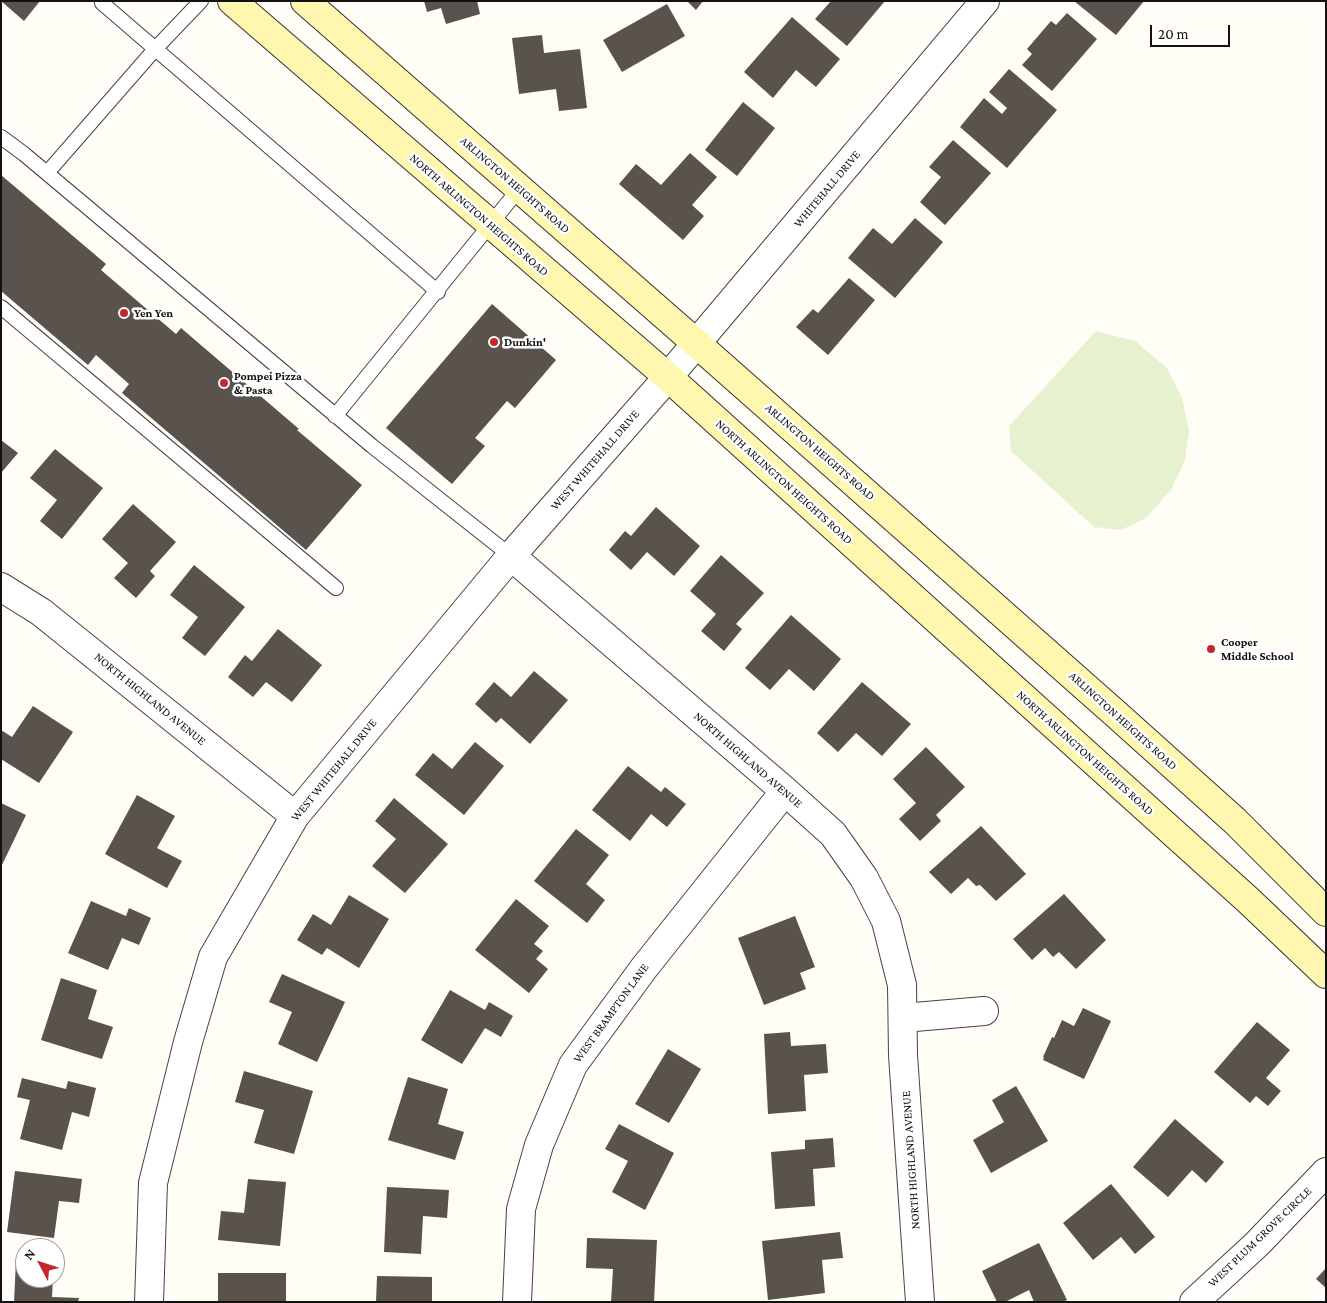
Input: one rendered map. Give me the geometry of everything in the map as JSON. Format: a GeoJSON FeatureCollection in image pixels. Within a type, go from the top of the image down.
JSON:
{"type":"FeatureCollection","features":[{"type":"Feature","properties":{"kind":"main road","name":"NORTH ARLINGTON HEIGHTS ROAD"},"geometry":{"type":"LineString","coordinates":[[232,1],[668,377],[1248,900],[1326,974]]}},
{"type":"Feature","properties":{"kind":"main road","name":"ARLINGTON HEIGHTS ROAD"},"geometry":{"type":"LineString","coordinates":[[305,1],[1117,715],[1234,822],[1326,912]]}},
{"type":"Feature","properties":{"kind":"street","name":"WHITEHALL DRIVE"},"geometry":{"type":"LineString","coordinates":[[668,377],[985,1]]}},
{"type":"Feature","properties":{"kind":"street","name":"WEST WHITEHALL DRIVE"},"geometry":{"type":"LineString","coordinates":[[148,1302],[153,1183],[186,1051],[213,957],[295,816],[510,556],[668,377]]}},
{"type":"Feature","properties":{"kind":"street","name":"NORTH HIGHLAND AVENUE"},"geometry":{"type":"LineString","coordinates":[[510,556],[833,834],[864,878],[886,920],[902,985],[904,1055],[920,1302]]}},
{"type":"Feature","properties":{"kind":"street","name":"NORTH HIGHLAND AVENUE"},"geometry":{"type":"LineString","coordinates":[[1,587],[41,612],[295,816]]}},
{"type":"Feature","properties":{"kind":"street","name":"WEST BRAMPTON LANE"},"geometry":{"type":"LineString","coordinates":[[517,1302],[521,1209],[539,1145],[573,1065],[644,968],[785,792]]}},
{"type":"Feature","properties":{"kind":"street"},"geometry":{"type":"LineString","coordinates":[[903,1018],[984,1011]]}},
{"type":"Feature","properties":{"kind":"street","name":"WEST PLUM GROVE CIRCLE"},"geometry":{"type":"LineString","coordinates":[[1194,1302],[1256,1244],[1326,1172]]}},
{"type":"Feature","properties":{"kind":"lane"},"geometry":{"type":"LineString","coordinates":[[46,173],[156,48],[201,1]]}},
{"type":"Feature","properties":{"kind":"lane"},"geometry":{"type":"LineString","coordinates":[[102,3],[438,292]]}},
{"type":"Feature","properties":{"kind":"lane"},"geometry":{"type":"LineString","coordinates":[[1,137],[335,416],[425,490],[510,556]]}},
{"type":"Feature","properties":{"kind":"lane"},"geometry":{"type":"LineString","coordinates":[[335,416],[520,190]]}},
{"type":"Feature","properties":{"kind":"lane"},"geometry":{"type":"LineString","coordinates":[[1,307],[336,588]]}},
{"type":"Feature","properties":{"kind":"green space"},"geometry":{"type":"Polygon","coordinates":[[[1096,331],[1135,341],[1167,368],[1182,398],[1189,431],[1185,460],[1171,490],[1146,518],[1121,530],[1094,527],[1011,451],[1009,426],[1096,331]]]}},
{"type":"Feature","properties":{"kind":"building"},"geometry":{"type":"Polygon","coordinates":[[[1,1],[40,1],[24,21],[1,1]]]}},
{"type":"Feature","properties":{"kind":"building"},"geometry":{"type":"Polygon","coordinates":[[[424,1],[477,1],[480,14],[446,24],[441,8],[427,12],[424,1]]]}},
{"type":"Feature","properties":{"kind":"building"},"geometry":{"type":"Polygon","coordinates":[[[687,1],[703,1],[696,10],[687,1]]]}},
{"type":"Feature","properties":{"kind":"building"},"geometry":{"type":"Polygon","coordinates":[[[831,1],[885,1],[847,46],[815,19],[831,1]]]}},
{"type":"Feature","properties":{"kind":"building"},"geometry":{"type":"Polygon","coordinates":[[[1074,1],[1144,1],[1116,35],[1074,1]]]}},
{"type":"Feature","properties":{"kind":"building"},"geometry":{"type":"Polygon","coordinates":[[[667,4],[685,36],[622,72],[603,40],[667,4]]]}},
{"type":"Feature","properties":{"kind":"building"},"geometry":{"type":"Polygon","coordinates":[[[1067,13],[1097,39],[1052,91],[1022,65],[1032,54],[1027,49],[1051,21],[1056,25],[1067,13]]]}},
{"type":"Feature","properties":{"kind":"building"},"geometry":{"type":"Polygon","coordinates":[[[792,17],[840,59],[816,87],[796,70],[773,98],[744,72],[792,17]]]}},
{"type":"Feature","properties":{"kind":"building"},"geometry":{"type":"Polygon","coordinates":[[[542,35],[544,53],[580,49],[587,108],[559,111],[556,89],[519,94],[512,38],[542,35]]]}},
{"type":"Feature","properties":{"kind":"building"},"geometry":{"type":"Polygon","coordinates":[[[1009,69],[1057,110],[1007,168],[960,127],[984,98],[1002,114],[1007,108],[989,92],[1009,69]]]}},
{"type":"Feature","properties":{"kind":"building"},"geometry":{"type":"Polygon","coordinates":[[[743,102],[775,128],[737,176],[705,150],[743,102]]]}},
{"type":"Feature","properties":{"kind":"building"},"geometry":{"type":"Polygon","coordinates":[[[953,140],[991,173],[945,225],[920,202],[941,177],[929,167],[953,140]]]}},
{"type":"Feature","properties":{"kind":"building"},"geometry":{"type":"Polygon","coordinates":[[[690,153],[717,177],[692,205],[704,216],[683,240],[619,184],[636,164],[661,185],[690,153]]]}},
{"type":"Feature","properties":{"kind":"building"},"geometry":{"type":"Polygon","coordinates":[[[1,175],[106,264],[101,270],[176,334],[181,328],[362,485],[306,550],[122,393],[129,384],[96,355],[88,365],[1,291],[1,175]]]}},
{"type":"Feature","properties":{"kind":"building"},"geometry":{"type":"Polygon","coordinates":[[[915,218],[943,242],[895,298],[848,258],[873,228],[892,244],[915,218]]]}},
{"type":"Feature","properties":{"kind":"building"},"geometry":{"type":"Polygon","coordinates":[[[849,278],[875,300],[828,355],[796,327],[813,309],[818,313],[849,278]]]}},
{"type":"Feature","properties":{"kind":"building"},"geometry":{"type":"Polygon","coordinates":[[[492,304],[556,360],[515,408],[507,401],[475,438],[485,446],[452,484],[386,428],[492,304]]]}},
{"type":"Feature","properties":{"kind":"building"},"geometry":{"type":"Polygon","coordinates":[[[1,440],[18,453],[1,473],[1,440]]]}},
{"type":"Feature","properties":{"kind":"building"},"geometry":{"type":"Polygon","coordinates":[[[55,449],[103,488],[62,539],[40,521],[57,500],[30,478],[55,449]]]}},
{"type":"Feature","properties":{"kind":"building"},"geometry":{"type":"Polygon","coordinates":[[[133,504],[176,542],[150,571],[155,576],[136,598],[114,578],[128,563],[102,539],[133,504]]]}},
{"type":"Feature","properties":{"kind":"building"},"geometry":{"type":"Polygon","coordinates":[[[656,507],[700,546],[674,576],[647,552],[631,570],[609,550],[625,531],[631,536],[656,507]]]}},
{"type":"Feature","properties":{"kind":"building"},"geometry":{"type":"Polygon","coordinates":[[[721,555],[764,593],[736,624],[742,629],[724,651],[701,631],[716,614],[690,591],[721,555]]]}},
{"type":"Feature","properties":{"kind":"building"},"geometry":{"type":"Polygon","coordinates":[[[194,565],[245,607],[205,656],[182,638],[198,617],[170,595],[194,565]]]}},
{"type":"Feature","properties":{"kind":"building"},"geometry":{"type":"Polygon","coordinates":[[[791,615],[841,659],[814,691],[789,669],[770,690],[745,668],[791,615]]]}},
{"type":"Feature","properties":{"kind":"building"},"geometry":{"type":"Polygon","coordinates":[[[278,629],[322,665],[292,702],[266,682],[253,697],[228,677],[245,655],[252,661],[278,629]]]}},
{"type":"Feature","properties":{"kind":"building"},"geometry":{"type":"Polygon","coordinates":[[[534,671],[568,700],[530,744],[501,718],[496,723],[475,704],[494,682],[511,697],[534,671]]]}},
{"type":"Feature","properties":{"kind":"building"},"geometry":{"type":"Polygon","coordinates":[[[862,682],[911,724],[882,756],[856,733],[838,752],[817,733],[862,682]]]}},
{"type":"Feature","properties":{"kind":"building"},"geometry":{"type":"Polygon","coordinates":[[[33,706],[73,732],[39,783],[1,759],[1,730],[12,737],[33,706]]]}},
{"type":"Feature","properties":{"kind":"building"},"geometry":{"type":"Polygon","coordinates":[[[475,742],[504,766],[464,815],[415,775],[433,753],[452,769],[475,742]]]}},
{"type":"Feature","properties":{"kind":"building"},"geometry":{"type":"Polygon","coordinates":[[[926,747],[965,787],[936,815],[941,821],[920,841],[899,819],[916,803],[893,779],[926,747]]]}},
{"type":"Feature","properties":{"kind":"building"},"geometry":{"type":"Polygon","coordinates":[[[628,766],[661,792],[665,787],[686,804],[667,827],[651,814],[630,841],[592,810],[628,766]]]}},
{"type":"Feature","properties":{"kind":"building"},"geometry":{"type":"Polygon","coordinates":[[[137,795],[175,816],[157,848],[182,861],[167,888],[105,854],[137,795]]]}},
{"type":"Feature","properties":{"kind":"building"},"geometry":{"type":"Polygon","coordinates":[[[394,798],[448,844],[405,893],[372,866],[396,839],[375,821],[394,798]]]}},
{"type":"Feature","properties":{"kind":"building"},"geometry":{"type":"Polygon","coordinates":[[[1,803],[26,815],[1,867],[1,803]]]}},
{"type":"Feature","properties":{"kind":"building"},"geometry":{"type":"Polygon","coordinates":[[[981,826],[1026,874],[996,901],[980,885],[976,886],[968,878],[951,894],[929,872],[981,826]]]}},
{"type":"Feature","properties":{"kind":"building"},"geometry":{"type":"Polygon","coordinates":[[[576,829],[609,855],[586,884],[605,900],[587,923],[534,881],[576,829]]]}},
{"type":"Feature","properties":{"kind":"building"},"geometry":{"type":"Polygon","coordinates":[[[1064,894],[1106,940],[1076,969],[1059,952],[1053,957],[1045,948],[1032,960],[1013,939],[1064,894]]]}},
{"type":"Feature","properties":{"kind":"building"},"geometry":{"type":"Polygon","coordinates":[[[349,895],[389,919],[359,968],[327,948],[322,955],[297,940],[313,914],[331,925],[349,895]]]}},
{"type":"Feature","properties":{"kind":"building"},"geometry":{"type":"Polygon","coordinates":[[[516,899],[549,926],[534,944],[543,951],[536,959],[548,969],[529,993],[475,950],[516,899]]]}},
{"type":"Feature","properties":{"kind":"building"},"geometry":{"type":"Polygon","coordinates":[[[91,901],[126,916],[129,908],[151,918],[139,945],[122,938],[108,970],[68,953],[91,901]]]}},
{"type":"Feature","properties":{"kind":"building"},"geometry":{"type":"Polygon","coordinates":[[[795,916],[815,967],[800,973],[806,989],[764,1005],[738,938],[795,916]]]}},
{"type":"Feature","properties":{"kind":"building"},"geometry":{"type":"Polygon","coordinates":[[[282,974],[345,1002],[317,1062],[278,1044],[292,1012],[269,1002],[282,974]]]}},
{"type":"Feature","properties":{"kind":"building"},"geometry":{"type":"Polygon","coordinates":[[[61,978],[97,990],[88,1019],[113,1027],[102,1059],[41,1040],[61,978]]]}},
{"type":"Feature","properties":{"kind":"building"},"geometry":{"type":"Polygon","coordinates":[[[450,990],[485,1010],[489,1002],[513,1016],[501,1037],[485,1028],[462,1064],[421,1040],[450,990]]]}},
{"type":"Feature","properties":{"kind":"building"},"geometry":{"type":"Polygon","coordinates":[[[1083,1008],[1111,1021],[1084,1079],[1043,1060],[1052,1037],[1054,1038],[1062,1020],[1074,1026],[1083,1008]]]}},
{"type":"Feature","properties":{"kind":"building"},"geometry":{"type":"Polygon","coordinates":[[[1257,1022],[1290,1050],[1266,1078],[1281,1091],[1268,1106],[1256,1096],[1250,1103],[1214,1072],[1257,1022]]]}},
{"type":"Feature","properties":{"kind":"building"},"geometry":{"type":"Polygon","coordinates":[[[790,1032],[791,1046],[826,1044],[828,1073],[804,1075],[806,1111],[768,1114],[764,1034],[790,1032]]]}},
{"type":"Feature","properties":{"kind":"building"},"geometry":{"type":"Polygon","coordinates":[[[668,1049],[701,1069],[669,1123],[635,1104],[668,1049]]]}},
{"type":"Feature","properties":{"kind":"building"},"geometry":{"type":"Polygon","coordinates":[[[244,1071],[313,1091],[294,1154],[254,1143],[264,1110],[235,1102],[244,1071]]]}},
{"type":"Feature","properties":{"kind":"building"},"geometry":{"type":"Polygon","coordinates":[[[408,1077],[448,1089],[438,1124],[464,1132],[455,1160],[388,1140],[408,1077]]]}},
{"type":"Feature","properties":{"kind":"building"},"geometry":{"type":"Polygon","coordinates":[[[22,1078],[66,1089],[68,1081],[96,1088],[89,1117],[72,1112],[62,1150],[20,1139],[30,1100],[17,1097],[22,1078]]]}},
{"type":"Feature","properties":{"kind":"building"},"geometry":{"type":"Polygon","coordinates":[[[1016,1086],[1048,1141],[991,1173],[973,1140],[1004,1122],[992,1100],[1016,1086]]]}},
{"type":"Feature","properties":{"kind":"building"},"geometry":{"type":"Polygon","coordinates":[[[1175,1119],[1224,1162],[1206,1183],[1192,1170],[1168,1197],[1133,1167],[1175,1119]]]}},
{"type":"Feature","properties":{"kind":"building"},"geometry":{"type":"Polygon","coordinates":[[[619,1124],[674,1153],[645,1210],[612,1192],[628,1161],[605,1149],[619,1124]]]}},
{"type":"Feature","properties":{"kind":"building"},"geometry":{"type":"Polygon","coordinates":[[[833,1138],[835,1167],[813,1169],[815,1206],[775,1209],[771,1152],[805,1149],[805,1140],[833,1138]]]}},
{"type":"Feature","properties":{"kind":"building"},"geometry":{"type":"Polygon","coordinates":[[[15,1171],[82,1179],[79,1203],[59,1201],[54,1238],[7,1232],[15,1171]]]}},
{"type":"Feature","properties":{"kind":"building"},"geometry":{"type":"Polygon","coordinates":[[[248,1179],[286,1182],[280,1246],[218,1240],[221,1211],[244,1213],[248,1179]]]}},
{"type":"Feature","properties":{"kind":"building"},"geometry":{"type":"Polygon","coordinates":[[[1111,1184],[1155,1237],[1135,1254],[1121,1237],[1093,1260],[1063,1223],[1111,1184]]]}},
{"type":"Feature","properties":{"kind":"building"},"geometry":{"type":"Polygon","coordinates":[[[387,1187],[449,1190],[447,1218],[423,1216],[421,1254],[384,1252],[387,1187]]]}},
{"type":"Feature","properties":{"kind":"building"},"geometry":{"type":"Polygon","coordinates":[[[840,1232],[843,1258],[822,1260],[825,1293],[768,1300],[762,1241],[840,1232]]]}},
{"type":"Feature","properties":{"kind":"building"},"geometry":{"type":"Polygon","coordinates":[[[587,1238],[657,1240],[654,1302],[611,1302],[613,1269],[586,1268],[587,1238]]]}},
{"type":"Feature","properties":{"kind":"building"},"geometry":{"type":"Polygon","coordinates":[[[1039,1243],[1067,1300],[1063,1302],[1034,1302],[1029,1290],[1005,1302],[997,1302],[982,1271],[1039,1243]]]}},
{"type":"Feature","properties":{"kind":"building"},"geometry":{"type":"Polygon","coordinates":[[[1326,1268],[1326,1288],[1316,1279],[1326,1268]]]}},
{"type":"Feature","properties":{"kind":"building"},"geometry":{"type":"Polygon","coordinates":[[[218,1273],[286,1273],[286,1302],[218,1302],[218,1273]]]}},
{"type":"Feature","properties":{"kind":"building"},"geometry":{"type":"Polygon","coordinates":[[[377,1276],[432,1277],[432,1302],[376,1302],[377,1276]]]}},
{"type":"Feature","properties":{"kind":"building"},"geometry":{"type":"Polygon","coordinates":[[[15,1281],[15,1288],[52,1288],[52,1297],[79,1298],[78,1302],[14,1302],[15,1281]]]}},
{"type":"Feature","properties":{"kind":"place","name":"Yen Yen"},"geometry":{"type":"Point","coordinates":[124,313]}},
{"type":"Feature","properties":{"kind":"place","name":"Dunkin'"},"geometry":{"type":"Point","coordinates":[494,342]}},
{"type":"Feature","properties":{"kind":"place","name":"Pompei Pizza & Pasta"},"geometry":{"type":"Point","coordinates":[224,383]}},
{"type":"Feature","properties":{"kind":"place","name":"Cooper Middle School"},"geometry":{"type":"Point","coordinates":[1211,649]}}]}
